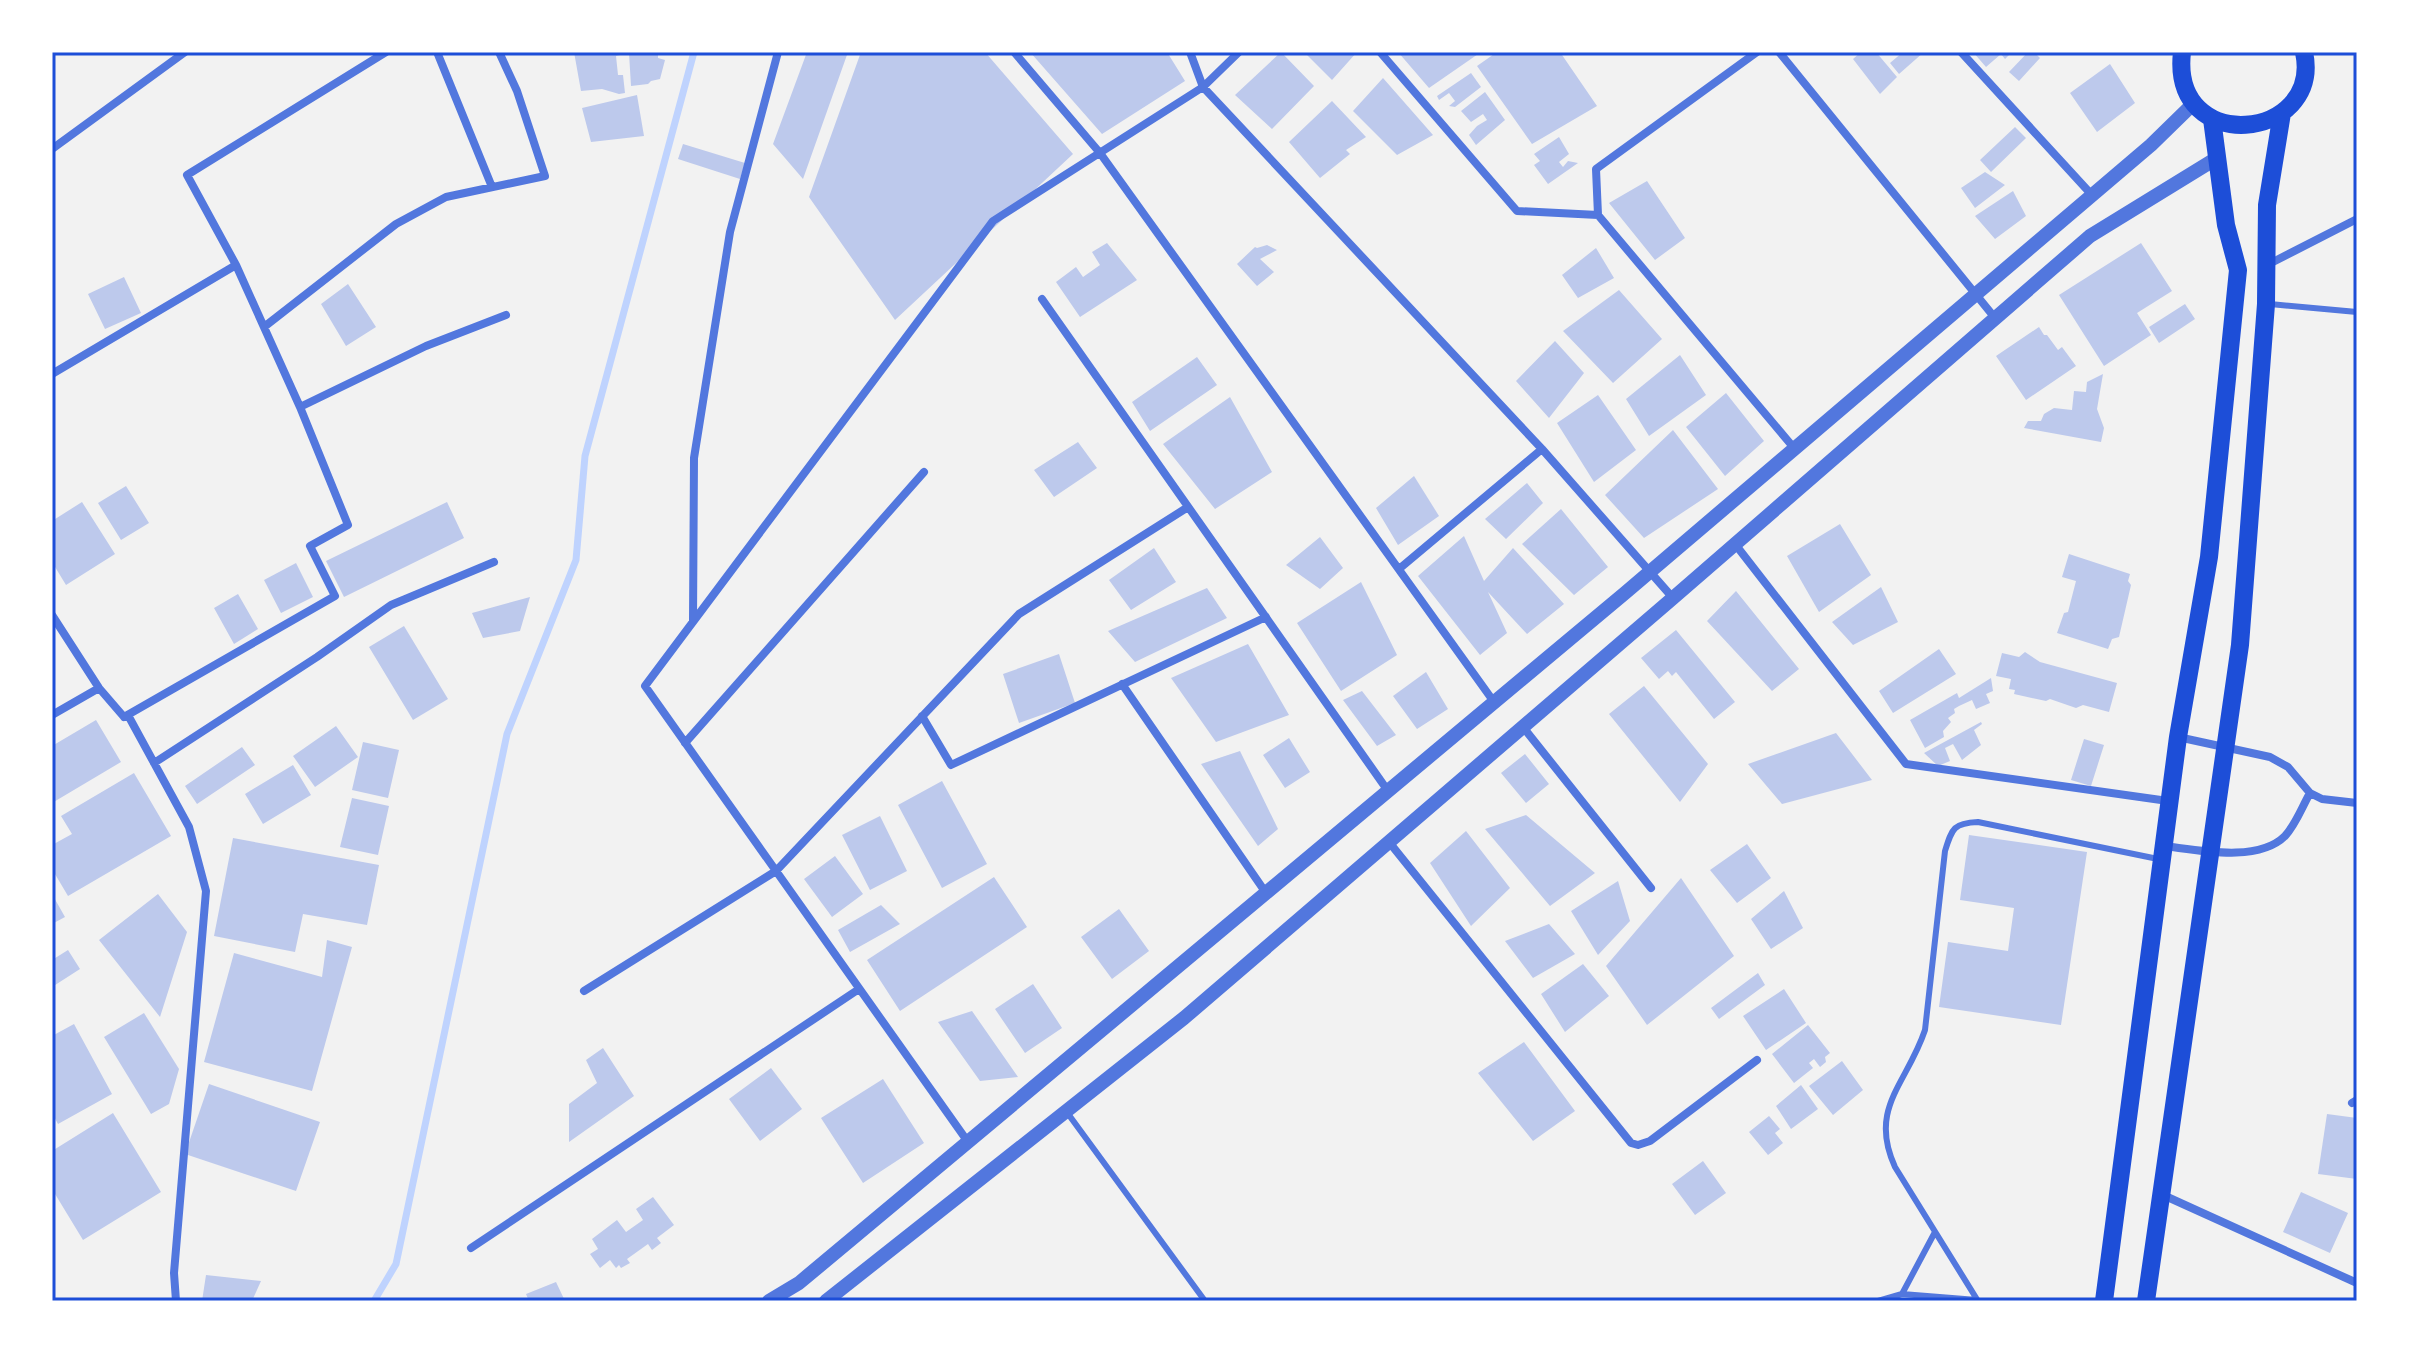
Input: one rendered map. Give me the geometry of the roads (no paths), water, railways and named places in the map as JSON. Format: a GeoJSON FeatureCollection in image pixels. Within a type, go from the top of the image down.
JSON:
{"type":"FeatureCollection","features":[{"type":"Feature","properties":{"kind":"main road"},"geometry":{"type":"LineString","coordinates":[[2182,52],[2180,67],[2184,86],[2193,104],[2212,119],[2230,126],[2248,127],[2282,113],[2296,98],[2304,80],[2304,52]]}},
{"type":"Feature","properties":{"kind":"main road"},"geometry":{"type":"LineString","coordinates":[[2146,1301],[2240,645],[2266,304],[2267,205],[2282,113]]}},
{"type":"Feature","properties":{"kind":"main road"},"geometry":{"type":"LineString","coordinates":[[2104,1301],[2178,737],[2209,557],[2238,270],[2226,225],[2212,119]]}},
{"type":"Feature","properties":{"kind":"street"},"geometry":{"type":"LineString","coordinates":[[52,149],[185,52]]}},
{"type":"Feature","properties":{"kind":"street"},"geometry":{"type":"LineString","coordinates":[[124,717],[335,596],[310,546],[348,525],[300,407],[236,265],[187,175],[386,52]]}},
{"type":"Feature","properties":{"kind":"street"},"geometry":{"type":"LineString","coordinates":[[437,52],[492,187]]}},
{"type":"Feature","properties":{"kind":"street"},"geometry":{"type":"LineString","coordinates":[[264,327],[396,224],[446,197],[545,176],[517,91],[499,52]]}},
{"type":"Feature","properties":{"kind":"street"},"geometry":{"type":"LineString","coordinates":[[693,622],[694,458],[730,232],[778,52]]}},
{"type":"Feature","properties":{"kind":"street"},"geometry":{"type":"LineString","coordinates":[[1014,52],[1100,153],[1494,702]]}},
{"type":"Feature","properties":{"kind":"street"},"geometry":{"type":"LineString","coordinates":[[1190,52],[1203,87],[1542,449],[1673,598]]}},
{"type":"Feature","properties":{"kind":"street"},"geometry":{"type":"LineString","coordinates":[[968,1143],[645,686],[993,221],[1203,87],[1239,52]]}},
{"type":"Feature","properties":{"kind":"street"},"geometry":{"type":"LineString","coordinates":[[1380,52],[1517,211],[1598,215]]}},
{"type":"Feature","properties":{"kind":"street"},"geometry":{"type":"LineString","coordinates":[[1757,52],[1596,169],[1598,215],[1794,448]]}},
{"type":"Feature","properties":{"kind":"street"},"geometry":{"type":"LineString","coordinates":[[1779,52],[1995,318]]}},
{"type":"Feature","properties":{"kind":"street"},"geometry":{"type":"LineString","coordinates":[[1961,52],[2091,194]]}},
{"type":"Feature","properties":{"kind":"street"},"geometry":{"type":"LineString","coordinates":[[769,1301],[799,1283],[968,1143],[1649,572],[2151,145],[2193,104]]}},
{"type":"Feature","properties":{"kind":"street"},"geometry":{"type":"LineString","coordinates":[[826,1301],[1184,1018],[2090,236],[2217,158]]}},
{"type":"Feature","properties":{"kind":"street"},"geometry":{"type":"LineString","coordinates":[[2268,264],[2357,219]]}},
{"type":"Feature","properties":{"kind":"street"},"geometry":{"type":"LineString","coordinates":[[52,374],[236,265]]}},
{"type":"Feature","properties":{"kind":"street"},"geometry":{"type":"LineString","coordinates":[[1042,299],[1388,791]]}},
{"type":"Feature","properties":{"kind":"street"},"geometry":{"type":"LineString","coordinates":[[300,407],[426,346],[506,315]]}},
{"type":"Feature","properties":{"kind":"street"},"geometry":{"type":"LineString","coordinates":[[1399,569],[1542,449]]}},
{"type":"Feature","properties":{"kind":"street"},"geometry":{"type":"LineString","coordinates":[[685,743],[924,472]]}},
{"type":"Feature","properties":{"kind":"street"},"geometry":{"type":"LineString","coordinates":[[584,991],[776,871],[1019,614],[1188,507]]}},
{"type":"Feature","properties":{"kind":"street"},"geometry":{"type":"LineString","coordinates":[[1735,544],[1906,764],[2170,801]]}},
{"type":"Feature","properties":{"kind":"street"},"geometry":{"type":"LineString","coordinates":[[154,763],[391,605],[494,562]]}},
{"type":"Feature","properties":{"kind":"street"},"geometry":{"type":"LineString","coordinates":[[52,615],[99,688],[124,717],[129,717],[189,827],[206,891],[174,1273],[176,1301]]}},
{"type":"Feature","properties":{"kind":"street"},"geometry":{"type":"LineString","coordinates":[[922,716],[951,765],[1266,617]]}},
{"type":"Feature","properties":{"kind":"street"},"geometry":{"type":"LineString","coordinates":[[1122,684],[1266,893]]}},
{"type":"Feature","properties":{"kind":"street"},"geometry":{"type":"LineString","coordinates":[[52,715],[99,688]]}},
{"type":"Feature","properties":{"kind":"street"},"geometry":{"type":"LineString","coordinates":[[1523,727],[1651,888]]}},
{"type":"Feature","properties":{"kind":"street"},"geometry":{"type":"LineString","coordinates":[[2178,737],[2270,757],[2288,767],[2310,793],[2322,799],[2357,803]]}},
{"type":"Feature","properties":{"kind":"street"},"geometry":{"type":"LineString","coordinates":[[2163,853],[2246,852],[2271,845],[2285,836],[2310,793]]}},
{"type":"Feature","properties":{"kind":"street"},"geometry":{"type":"LineString","coordinates":[[1389,842],[1631,1143],[1638,1145],[1650,1141],[1757,1060]]}},
{"type":"Feature","properties":{"kind":"street"},"geometry":{"type":"LineString","coordinates":[[471,1248],[859,989]]}},
{"type":"Feature","properties":{"kind":"street"},"geometry":{"type":"LineString","coordinates":[[2162,1195],[2357,1283]]}},
{"type":"Feature","properties":{"kind":"lane"},"geometry":{"type":"LineString","coordinates":[[2266,304],[2357,312]]}},
{"type":"Feature","properties":{"kind":"lane"},"geometry":{"type":"LineString","coordinates":[[1977,1300],[1895,1167],[1886,1147],[1884,1129],[1886,1111],[1918,1052],[1925,1030],[1945,851],[1950,833],[1963,823],[1978,822],[2163,853]]}},
{"type":"Feature","properties":{"kind":"lane"},"geometry":{"type":"LineString","coordinates":[[1066,1111],[1205,1301]]}},
{"type":"Feature","properties":{"kind":"lane"},"geometry":{"type":"LineString","coordinates":[[1902,1294],[1935,1232]]}},
{"type":"Feature","properties":{"kind":"lane"},"geometry":{"type":"LineString","coordinates":[[1878,1301],[1902,1294],[1977,1300]]}},
{"type":"Feature","properties":{"kind":"waterway"},"geometry":{"type":"LineString","coordinates":[[374,1301],[396,1264],[507,734],[576,560],[585,456],[694,52]]}}]}
